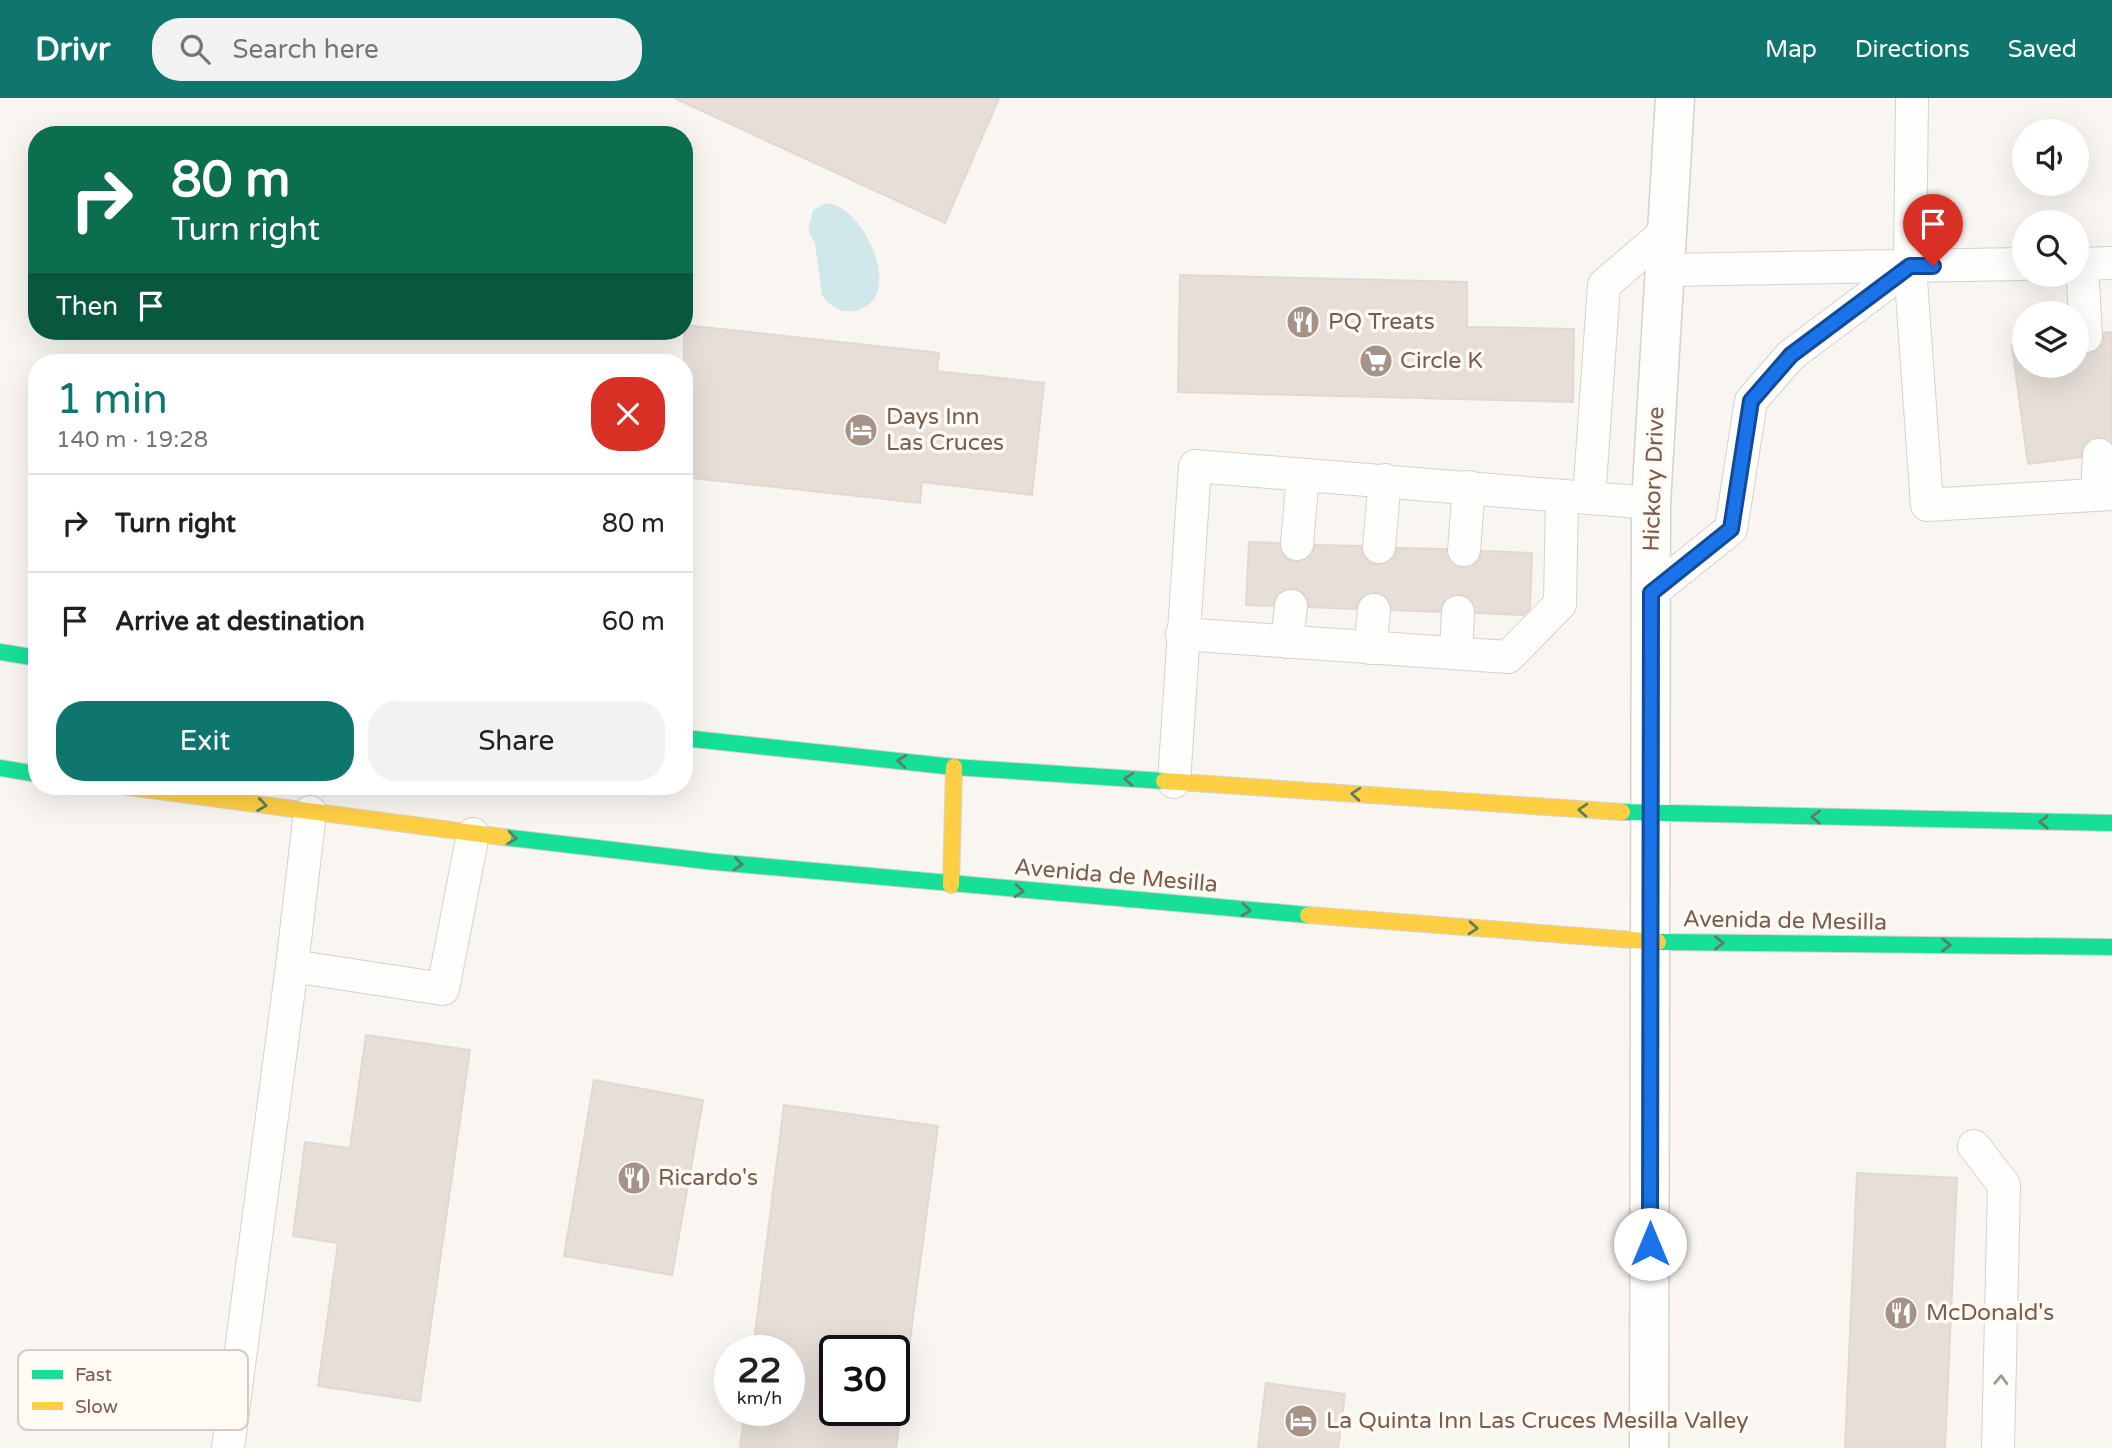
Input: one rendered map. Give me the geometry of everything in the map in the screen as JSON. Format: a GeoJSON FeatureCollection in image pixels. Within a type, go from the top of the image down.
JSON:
{"type":"FeatureCollection","features":[{"type":"Feature","properties":{"kind":"main road"},"geometry":{"type":"LineString","coordinates":[[0,652],[28,656]]}},
{"type":"Feature","properties":{"kind":"main road"},"geometry":{"type":"LineString","coordinates":[[693,739],[954,767],[1651,814],[2112,823]]}},
{"type":"Feature","properties":{"kind":"main road"},"geometry":{"type":"LineString","coordinates":[[951,885],[954,767]]}},
{"type":"Feature","properties":{"kind":"main road"},"geometry":{"type":"LineString","coordinates":[[0,768],[28,773]]}},
{"type":"Feature","properties":{"kind":"main road","name":"Avenida de Mesilla"},"geometry":{"type":"LineString","coordinates":[[186,795],[473,834],[715,862],[951,885],[1650,942],[2112,947]]}},
{"type":"Feature","properties":{"kind":"street","name":"Hickory Drive"},"geometry":{"type":"LineString","coordinates":[[1650,1448],[1651,503],[1675,98]]}},
{"type":"Feature","properties":{"kind":"lane"},"geometry":{"type":"LineString","coordinates":[[1912,98],[1910,266],[1927,505],[2105,495],[2099,455]]}},
{"type":"Feature","properties":{"kind":"lane"},"geometry":{"type":"LineString","coordinates":[[1182,634],[1508,657],[1560,604],[1604,285],[1667,231]]}},
{"type":"Feature","properties":{"kind":"lane"},"geometry":{"type":"LineString","coordinates":[[2088,301],[2090,263]]}},
{"type":"Feature","properties":{"kind":"lane"},"geometry":{"type":"LineString","coordinates":[[1665,270],[2012,264]]}},
{"type":"Feature","properties":{"kind":"lane"},"geometry":{"type":"LineString","coordinates":[[1651,593],[1731,529],[1751,401],[1791,355],[1910,266]]}},
{"type":"Feature","properties":{"kind":"lane"},"geometry":{"type":"LineString","coordinates":[[1174,782],[1195,466],[1651,503]]}},
{"type":"Feature","properties":{"kind":"lane"},"geometry":{"type":"LineString","coordinates":[[1297,544],[1303,475]]}},
{"type":"Feature","properties":{"kind":"lane"},"geometry":{"type":"LineString","coordinates":[[1379,547],[1385,480]]}},
{"type":"Feature","properties":{"kind":"lane"},"geometry":{"type":"LineString","coordinates":[[1464,550],[1469,487]]}},
{"type":"Feature","properties":{"kind":"lane"},"geometry":{"type":"LineString","coordinates":[[1287,642],[1291,606]]}},
{"type":"Feature","properties":{"kind":"lane"},"geometry":{"type":"LineString","coordinates":[[1370,648],[1374,610]]}},
{"type":"Feature","properties":{"kind":"lane"},"geometry":{"type":"LineString","coordinates":[[1456,653],[1458,612]]}},
{"type":"Feature","properties":{"kind":"lane"},"geometry":{"type":"LineString","coordinates":[[241,1350],[310,812]]}},
{"type":"Feature","properties":{"kind":"lane"},"geometry":{"type":"LineString","coordinates":[[292,966],[443,989],[473,834]]}},
{"type":"Feature","properties":{"kind":"lane"},"geometry":{"type":"LineString","coordinates":[[1974,1146],[2004,1185],[1998,1448]]}},
{"type":"Feature","properties":{"kind":"lane"},"geometry":{"type":"LineString","coordinates":[[228,1448],[230,1430]]}},
{"type":"Feature","properties":{"kind":"water"},"geometry":{"type":"Polygon","coordinates":[[[826,203],[841,208],[854,219],[875,254],[879,273],[878,290],[870,304],[854,311],[836,308],[822,295],[815,243],[808,230],[813,210],[826,203]]]}},
{"type":"Feature","properties":{"kind":"building"},"geometry":{"type":"Polygon","coordinates":[[[674,98],[999,98],[945,223],[674,98]]]}},
{"type":"Feature","properties":{"kind":"building","name":"Circle K"},"geometry":{"type":"Polygon","coordinates":[[[1180,275],[1467,282],[1467,327],[1574,329],[1573,402],[1178,392],[1180,275]]]}},
{"type":"Feature","properties":{"kind":"building","name":"Days Inn Las Cruces"},"geometry":{"type":"Polygon","coordinates":[[[693,326],[939,353],[937,371],[1044,383],[1032,495],[922,482],[920,503],[693,478],[693,354],[684,354],[684,340],[693,340],[693,326]]]}},
{"type":"Feature","properties":{"kind":"building"},"geometry":{"type":"Polygon","coordinates":[[[2112,332],[2112,443],[2101,437],[2091,438],[2083,446],[2081,457],[2028,464],[2016,378],[2089,378],[2089,352],[2095,352],[2103,344],[2104,333],[2112,332]]]}},
{"type":"Feature","properties":{"kind":"building"},"geometry":{"type":"Polygon","coordinates":[[[1249,542],[1279,543],[1286,559],[1296,562],[1312,555],[1315,545],[1361,546],[1368,562],[1378,565],[1394,558],[1397,548],[1446,549],[1453,565],[1463,568],[1479,561],[1482,551],[1532,553],[1530,609],[1523,615],[1476,613],[1468,597],[1458,594],[1443,602],[1440,612],[1392,610],[1385,596],[1375,592],[1360,599],[1356,609],[1309,607],[1302,592],[1292,588],[1277,595],[1273,606],[1246,605],[1249,542]]]}},
{"type":"Feature","properties":{"kind":"building"},"geometry":{"type":"Polygon","coordinates":[[[366,1035],[470,1050],[420,1401],[318,1386],[338,1243],[293,1236],[305,1142],[350,1148],[366,1035]]]}},
{"type":"Feature","properties":{"kind":"building","name":"Ricardo's"},"geometry":{"type":"Polygon","coordinates":[[[594,1080],[703,1100],[672,1275],[564,1256],[594,1080]]]}},
{"type":"Feature","properties":{"kind":"building"},"geometry":{"type":"Polygon","coordinates":[[[784,1105],[938,1126],[910,1341],[910,1335],[819,1335],[819,1426],[899,1426],[896,1448],[740,1448],[743,1426],[805,1426],[805,1335],[755,1335],[784,1105]]]}},
{"type":"Feature","properties":{"kind":"building","name":"McDonald's"},"geometry":{"type":"Polygon","coordinates":[[[1857,1173],[1957,1178],[1945,1448],[1845,1448],[1857,1173]]]}},
{"type":"Feature","properties":{"kind":"building","name":"La Quinta Inn Las Cruces Mesilla Valley"},"geometry":{"type":"Polygon","coordinates":[[[1266,1383],[1345,1394],[1338,1448],[1258,1448],[1266,1383]]]}},
{"type":"Feature","properties":{"kind":"traffic: fast"},"geometry":{"type":"LineString","coordinates":[[0,652],[28,657]]}},
{"type":"Feature","properties":{"kind":"traffic: fast"},"geometry":{"type":"LineString","coordinates":[[693,739],[954,767],[1164,781]]}},
{"type":"Feature","properties":{"kind":"traffic: fast"},"geometry":{"type":"LineString","coordinates":[[0,768],[28,773]]}},
{"type":"Feature","properties":{"kind":"traffic: fast"},"geometry":{"type":"LineString","coordinates":[[1622,812],[2112,823]]}},
{"type":"Feature","properties":{"kind":"traffic: fast"},"geometry":{"type":"LineString","coordinates":[[503,837],[715,862],[1308,915]]}},
{"type":"Feature","properties":{"kind":"traffic: fast"},"geometry":{"type":"LineString","coordinates":[[1658,942],[2112,947]]}},
{"type":"Feature","properties":{"kind":"traffic: slow"},"geometry":{"type":"LineString","coordinates":[[951,885],[954,767]]}},
{"type":"Feature","properties":{"kind":"traffic: slow"},"geometry":{"type":"LineString","coordinates":[[1164,781],[1622,812]]}},
{"type":"Feature","properties":{"kind":"traffic: slow"},"geometry":{"type":"LineString","coordinates":[[188,795],[503,837]]}},
{"type":"Feature","properties":{"kind":"traffic: slow"},"geometry":{"type":"LineString","coordinates":[[1308,915],[1658,942]]}},
{"type":"Feature","properties":{"kind":"place","name":"PQ Treats"},"geometry":{"type":"Point","coordinates":[1303,322]}},
{"type":"Feature","properties":{"kind":"place","name":"Circle K"},"geometry":{"type":"Point","coordinates":[1376,361]}},
{"type":"Feature","properties":{"kind":"place","name":"Days Inn Las Cruces"},"geometry":{"type":"Point","coordinates":[861,430]}},
{"type":"Feature","properties":{"kind":"place","name":"Ricardo's"},"geometry":{"type":"Point","coordinates":[634,1178]}},
{"type":"Feature","properties":{"kind":"place","name":"McDonald's"},"geometry":{"type":"Point","coordinates":[1901,1313]}},
{"type":"Feature","properties":{"kind":"place","name":"La Quinta Inn Las Cruces Mesilla Valley"},"geometry":{"type":"Point","coordinates":[1301,1421]}},
{"type":"Feature","properties":{"kind":"route"},"geometry":{"type":"LineString","coordinates":[[1650,1244],[1651,593],[1731,529],[1751,401],[1791,355],[1910,266],[1933,266]]}}]}
